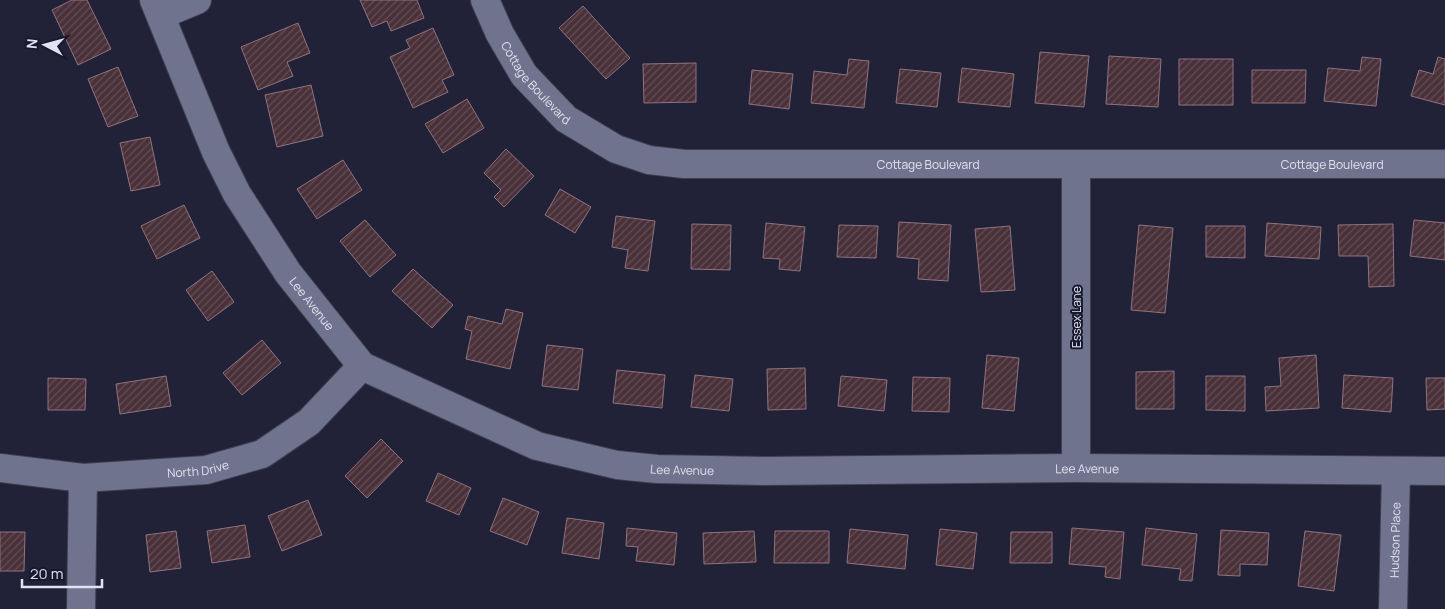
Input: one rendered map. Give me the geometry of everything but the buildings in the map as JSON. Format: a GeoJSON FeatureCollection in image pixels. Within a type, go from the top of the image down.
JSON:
{"type":"FeatureCollection","features":[{"type":"Feature","properties":{"kind":"street"},"geometry":{"type":"LineString","coordinates":[[157,8],[197,0]]}},
{"type":"Feature","properties":{"kind":"street","name":"Cottage Boulevard"},"geometry":{"type":"LineString","coordinates":[[485,0],[500,34],[524,75],[566,119],[616,150],[650,160],[684,164],[1445,164]]}},
{"type":"Feature","properties":{"kind":"street","name":"Lee Avenue"},"geometry":{"type":"LineString","coordinates":[[157,8],[216,152],[237,194],[288,273],[362,366],[536,446],[617,465],[657,469],[765,471],[1076,468],[1445,470]]}},
{"type":"Feature","properties":{"kind":"street","name":"Essex Lane"},"geometry":{"type":"LineString","coordinates":[[1076,165],[1076,468]]}},
{"type":"Feature","properties":{"kind":"street","name":"North Drive"},"geometry":{"type":"LineString","coordinates":[[0,468],[83,478],[206,470],[262,454],[309,422],[362,366]]}},
{"type":"Feature","properties":{"kind":"street","name":"Hudson Place"},"geometry":{"type":"LineString","coordinates":[[1393,609],[1396,471]]}},
{"type":"Feature","properties":{"kind":"street"},"geometry":{"type":"LineString","coordinates":[[81,609],[83,478]]}}]}
